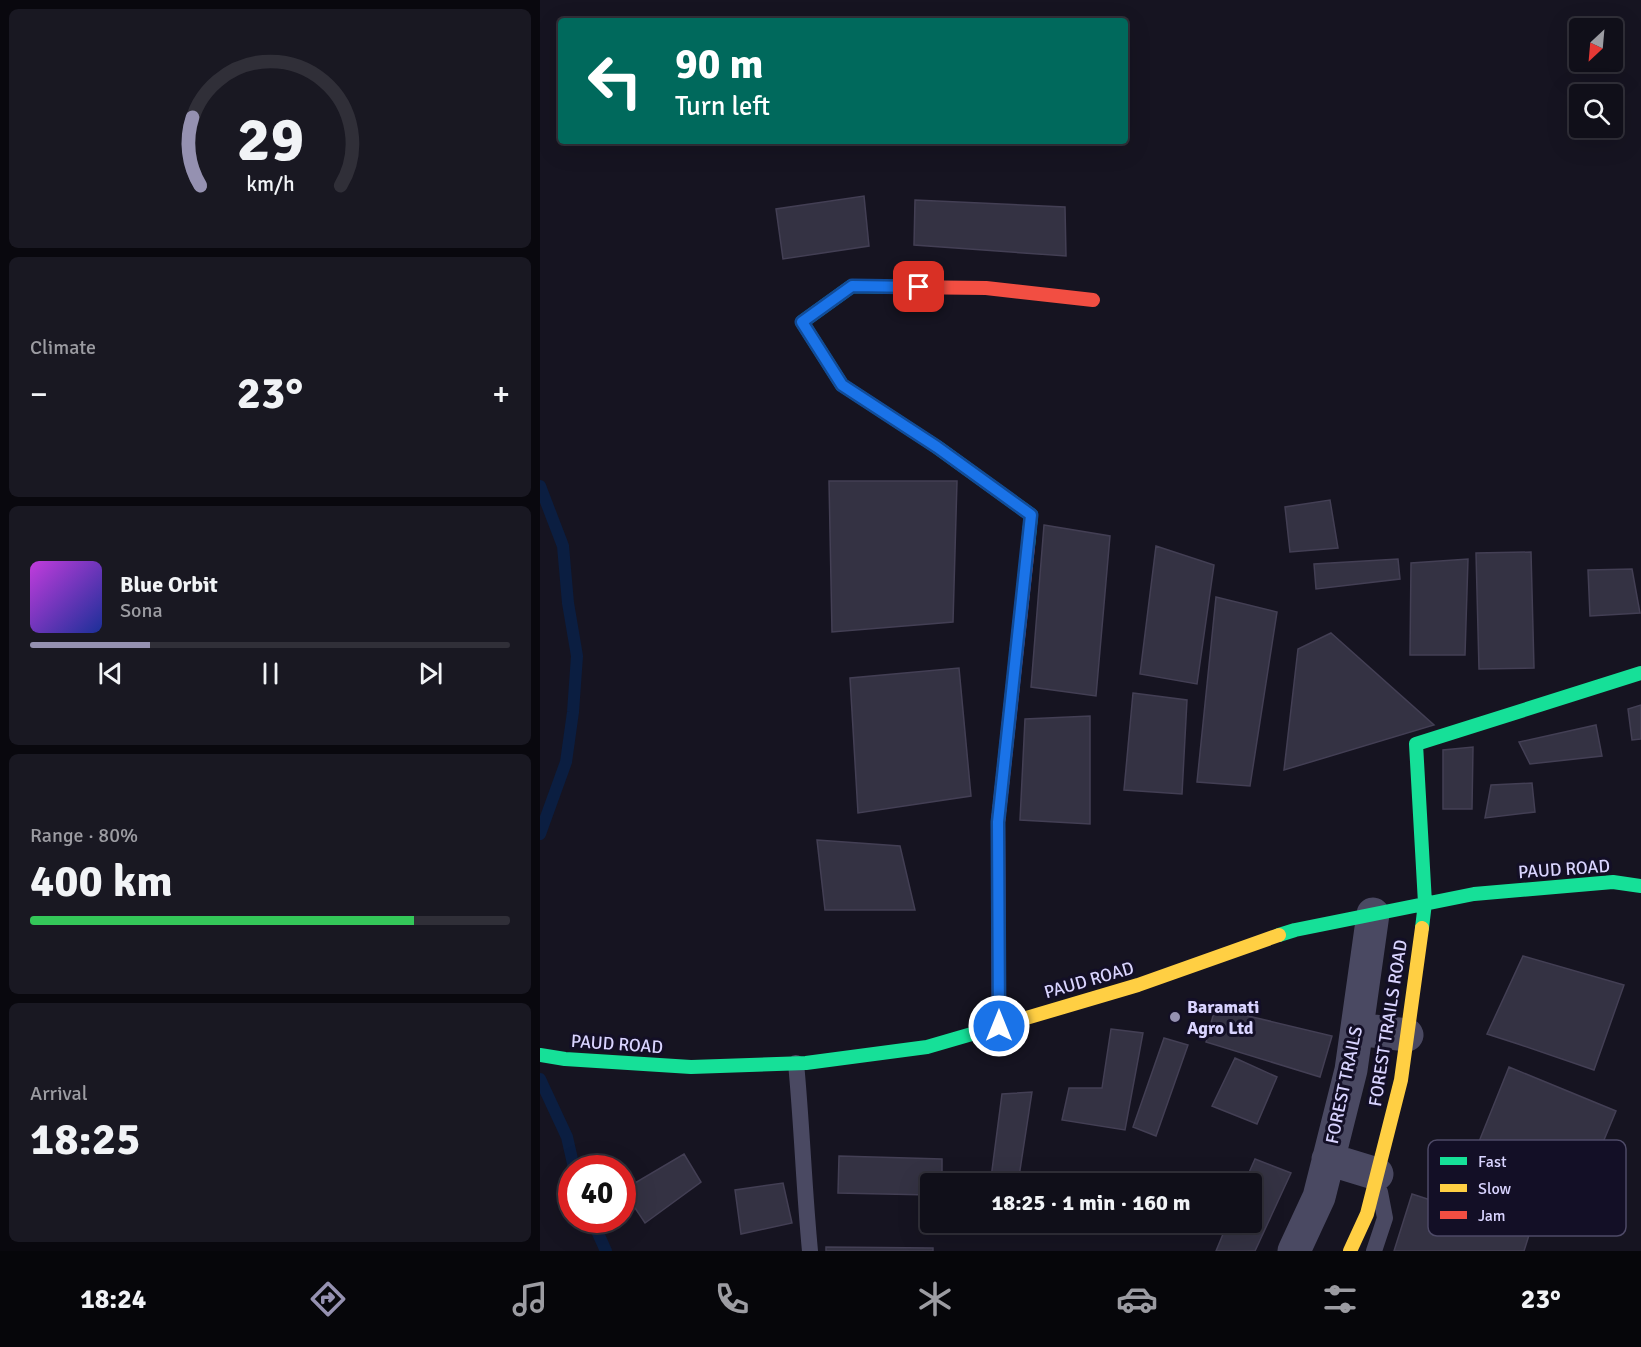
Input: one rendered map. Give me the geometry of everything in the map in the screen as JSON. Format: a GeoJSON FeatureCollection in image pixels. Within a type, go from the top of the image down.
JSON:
{"type":"FeatureCollection","features":[{"type":"Feature","properties":{"kind":"street"},"geometry":{"type":"LineString","coordinates":[[999,1026],[998,822],[1031,515],[937,447],[842,385],[802,322],[852,286],[986,288],[1093,300]]}},
{"type":"Feature","properties":{"kind":"street","name":"FOREST TRAILS ROAD"},"geometry":{"type":"LineString","coordinates":[[1350,1251],[1367,1214],[1401,1080],[1425,903],[1416,744],[1641,672]]}},
{"type":"Feature","properties":{"kind":"street","name":"PAUD ROAD"},"geometry":{"type":"LineString","coordinates":[[540,1055],[565,1059],[691,1067],[806,1063],[927,1047],[1138,985],[1295,930],[1474,894],[1613,882],[1641,886]]}},
{"type":"Feature","properties":{"kind":"street","name":"FOREST TRAILS"},"geometry":{"type":"LineString","coordinates":[[1294,1251],[1319,1197],[1351,1070],[1373,914]]}},
{"type":"Feature","properties":{"kind":"street"},"geometry":{"type":"LineString","coordinates":[[1357,1029],[1407,1035]]}},
{"type":"Feature","properties":{"kind":"street"},"geometry":{"type":"LineString","coordinates":[[1328,1159],[1377,1174]]}},
{"type":"Feature","properties":{"kind":"lane"},"geometry":{"type":"LineString","coordinates":[[796,1063],[802,1128],[804,1196],[810,1251]]}},
{"type":"Feature","properties":{"kind":"lane"},"geometry":{"type":"LineString","coordinates":[[1374,1251],[1385,1218],[1377,1174]]}},
{"type":"Feature","properties":{"kind":"building"},"geometry":{"type":"Polygon","coordinates":[[[864,196],[869,246],[783,259],[776,209],[864,196]]]}},
{"type":"Feature","properties":{"kind":"building"},"geometry":{"type":"Polygon","coordinates":[[[915,200],[1065,207],[1066,256],[914,245],[915,200]]]}},
{"type":"Feature","properties":{"kind":"building"},"geometry":{"type":"Polygon","coordinates":[[[829,481],[957,481],[953,622],[832,632],[829,481]]]}},
{"type":"Feature","properties":{"kind":"building"},"geometry":{"type":"Polygon","coordinates":[[[1330,500],[1338,548],[1290,552],[1285,507],[1330,500]]]}},
{"type":"Feature","properties":{"kind":"building"},"geometry":{"type":"Polygon","coordinates":[[[1044,525],[1110,536],[1096,696],[1031,687],[1044,525]]]}},
{"type":"Feature","properties":{"kind":"building"},"geometry":{"type":"Polygon","coordinates":[[[1156,546],[1214,565],[1197,684],[1140,674],[1156,546]]]}},
{"type":"Feature","properties":{"kind":"building"},"geometry":{"type":"Polygon","coordinates":[[[1531,552],[1534,668],[1479,669],[1476,553],[1531,552]]]}},
{"type":"Feature","properties":{"kind":"building"},"geometry":{"type":"Polygon","coordinates":[[[1398,559],[1400,579],[1316,589],[1314,564],[1398,559]]]}},
{"type":"Feature","properties":{"kind":"building"},"geometry":{"type":"Polygon","coordinates":[[[1468,559],[1465,655],[1410,655],[1411,563],[1468,559]]]}},
{"type":"Feature","properties":{"kind":"building"},"geometry":{"type":"Polygon","coordinates":[[[1632,569],[1640,613],[1590,616],[1588,570],[1632,569]]]}},
{"type":"Feature","properties":{"kind":"building"},"geometry":{"type":"Polygon","coordinates":[[[1216,597],[1277,612],[1250,786],[1197,782],[1216,597]]]}},
{"type":"Feature","properties":{"kind":"building"},"geometry":{"type":"Polygon","coordinates":[[[1331,633],[1434,725],[1284,770],[1298,649],[1331,633]]]}},
{"type":"Feature","properties":{"kind":"building"},"geometry":{"type":"Polygon","coordinates":[[[959,668],[971,796],[858,813],[850,678],[959,668]]]}},
{"type":"Feature","properties":{"kind":"building"},"geometry":{"type":"Polygon","coordinates":[[[1133,693],[1187,700],[1182,794],[1124,790],[1133,693]]]}},
{"type":"Feature","properties":{"kind":"building"},"geometry":{"type":"Polygon","coordinates":[[[1641,705],[1641,739],[1632,740],[1628,709],[1641,705]]]}},
{"type":"Feature","properties":{"kind":"building"},"geometry":{"type":"Polygon","coordinates":[[[1090,716],[1090,824],[1020,820],[1025,719],[1090,716]]]}},
{"type":"Feature","properties":{"kind":"building"},"geometry":{"type":"Polygon","coordinates":[[[1596,725],[1602,756],[1530,764],[1519,742],[1596,725]]]}},
{"type":"Feature","properties":{"kind":"building"},"geometry":{"type":"Polygon","coordinates":[[[1473,747],[1472,809],[1443,809],[1443,750],[1473,747]]]}},
{"type":"Feature","properties":{"kind":"building"},"geometry":{"type":"Polygon","coordinates":[[[1532,783],[1535,812],[1485,818],[1491,785],[1532,783]]]}},
{"type":"Feature","properties":{"kind":"building"},"geometry":{"type":"Polygon","coordinates":[[[817,840],[900,846],[915,910],[825,910],[817,840]]]}},
{"type":"Feature","properties":{"kind":"building"},"geometry":{"type":"Polygon","coordinates":[[[1523,956],[1624,985],[1594,1070],[1487,1034],[1523,956]]]}},
{"type":"Feature","properties":{"kind":"building"},"geometry":{"type":"Polygon","coordinates":[[[1215,1008],[1332,1036],[1320,1077],[1206,1042],[1215,1008]]]}},
{"type":"Feature","properties":{"kind":"building"},"geometry":{"type":"Polygon","coordinates":[[[1111,1029],[1143,1033],[1125,1130],[1062,1120],[1069,1088],[1102,1088],[1111,1029]]]}},
{"type":"Feature","properties":{"kind":"building"},"geometry":{"type":"Polygon","coordinates":[[[1164,1038],[1188,1045],[1156,1136],[1133,1127],[1164,1038]]]}},
{"type":"Feature","properties":{"kind":"building"},"geometry":{"type":"Polygon","coordinates":[[[1235,1058],[1277,1077],[1257,1124],[1212,1106],[1235,1058]]]}},
{"type":"Feature","properties":{"kind":"building"},"geometry":{"type":"Polygon","coordinates":[[[1509,1067],[1616,1111],[1604,1140],[1480,1140],[1509,1067]]]}},
{"type":"Feature","properties":{"kind":"building"},"geometry":{"type":"Polygon","coordinates":[[[1032,1092],[1020,1173],[992,1173],[1002,1094],[1032,1092]]]}},
{"type":"Feature","properties":{"kind":"building"},"geometry":{"type":"Polygon","coordinates":[[[684,1154],[701,1182],[645,1223],[636,1210],[636,1182],[684,1154]]]}},
{"type":"Feature","properties":{"kind":"building"},"geometry":{"type":"Polygon","coordinates":[[[839,1156],[942,1159],[942,1173],[920,1173],[920,1195],[838,1193],[839,1156]]]}},
{"type":"Feature","properties":{"kind":"building"},"geometry":{"type":"Polygon","coordinates":[[[1255,1159],[1291,1173],[1255,1251],[1216,1251],[1223,1233],[1262,1233],[1262,1173],[1249,1173],[1255,1159]]]}},
{"type":"Feature","properties":{"kind":"building"},"geometry":{"type":"Polygon","coordinates":[[[783,1183],[792,1223],[741,1234],[735,1190],[783,1183]]]}},
{"type":"Feature","properties":{"kind":"building"},"geometry":{"type":"Polygon","coordinates":[[[1412,1194],[1428,1199],[1428,1236],[1529,1236],[1524,1251],[1394,1251],[1412,1194]]]}},
{"type":"Feature","properties":{"kind":"building"},"geometry":{"type":"Polygon","coordinates":[[[826,1247],[933,1248],[933,1251],[826,1251],[826,1247]]]}},
{"type":"Feature","properties":{"kind":"waterway"},"geometry":{"type":"LineString","coordinates":[[540,486],[563,546],[568,603],[577,656],[573,712],[566,762],[540,834]]}},
{"type":"Feature","properties":{"kind":"waterway"},"geometry":{"type":"LineString","coordinates":[[540,1079],[567,1137],[571,1155]]}},
{"type":"Feature","properties":{"kind":"waterway"},"geometry":{"type":"LineString","coordinates":[[598,1233],[606,1251]]}},
{"type":"Feature","properties":{"kind":"traffic: fast"},"geometry":{"type":"LineString","coordinates":[[900,287],[852,286],[802,322],[842,385],[937,447],[1031,515],[1028,546]]}},
{"type":"Feature","properties":{"kind":"traffic: fast"},"geometry":{"type":"LineString","coordinates":[[1422,928],[1425,903],[1416,744],[1641,673]]}},
{"type":"Feature","properties":{"kind":"traffic: fast"},"geometry":{"type":"LineString","coordinates":[[1279,935],[1474,894],[1613,882],[1641,886]]}},
{"type":"Feature","properties":{"kind":"traffic: fast"},"geometry":{"type":"LineString","coordinates":[[540,1055],[565,1059],[691,1067],[806,1063],[927,1047],[989,1029]]}},
{"type":"Feature","properties":{"kind":"traffic: slow"},"geometry":{"type":"LineString","coordinates":[[1350,1251],[1367,1214],[1401,1080],[1422,928]]}},
{"type":"Feature","properties":{"kind":"traffic: slow"},"geometry":{"type":"LineString","coordinates":[[989,1029],[1138,985],[1279,935]]}},
{"type":"Feature","properties":{"kind":"traffic: jam"},"geometry":{"type":"LineString","coordinates":[[900,287],[986,288],[1093,300]]}},
{"type":"Feature","properties":{"kind":"traffic: jam"},"geometry":{"type":"LineString","coordinates":[[999,1026],[998,822],[1028,546]]}},
{"type":"Feature","properties":{"kind":"place","name":"Baramati Agro Ltd"},"geometry":{"type":"Point","coordinates":[1175,1017]}},
{"type":"Feature","properties":{"kind":"route"},"geometry":{"type":"LineString","coordinates":[[919,287],[852,286],[802,322],[842,385],[937,447],[1031,515],[998,822],[999,1026]]}}]}
